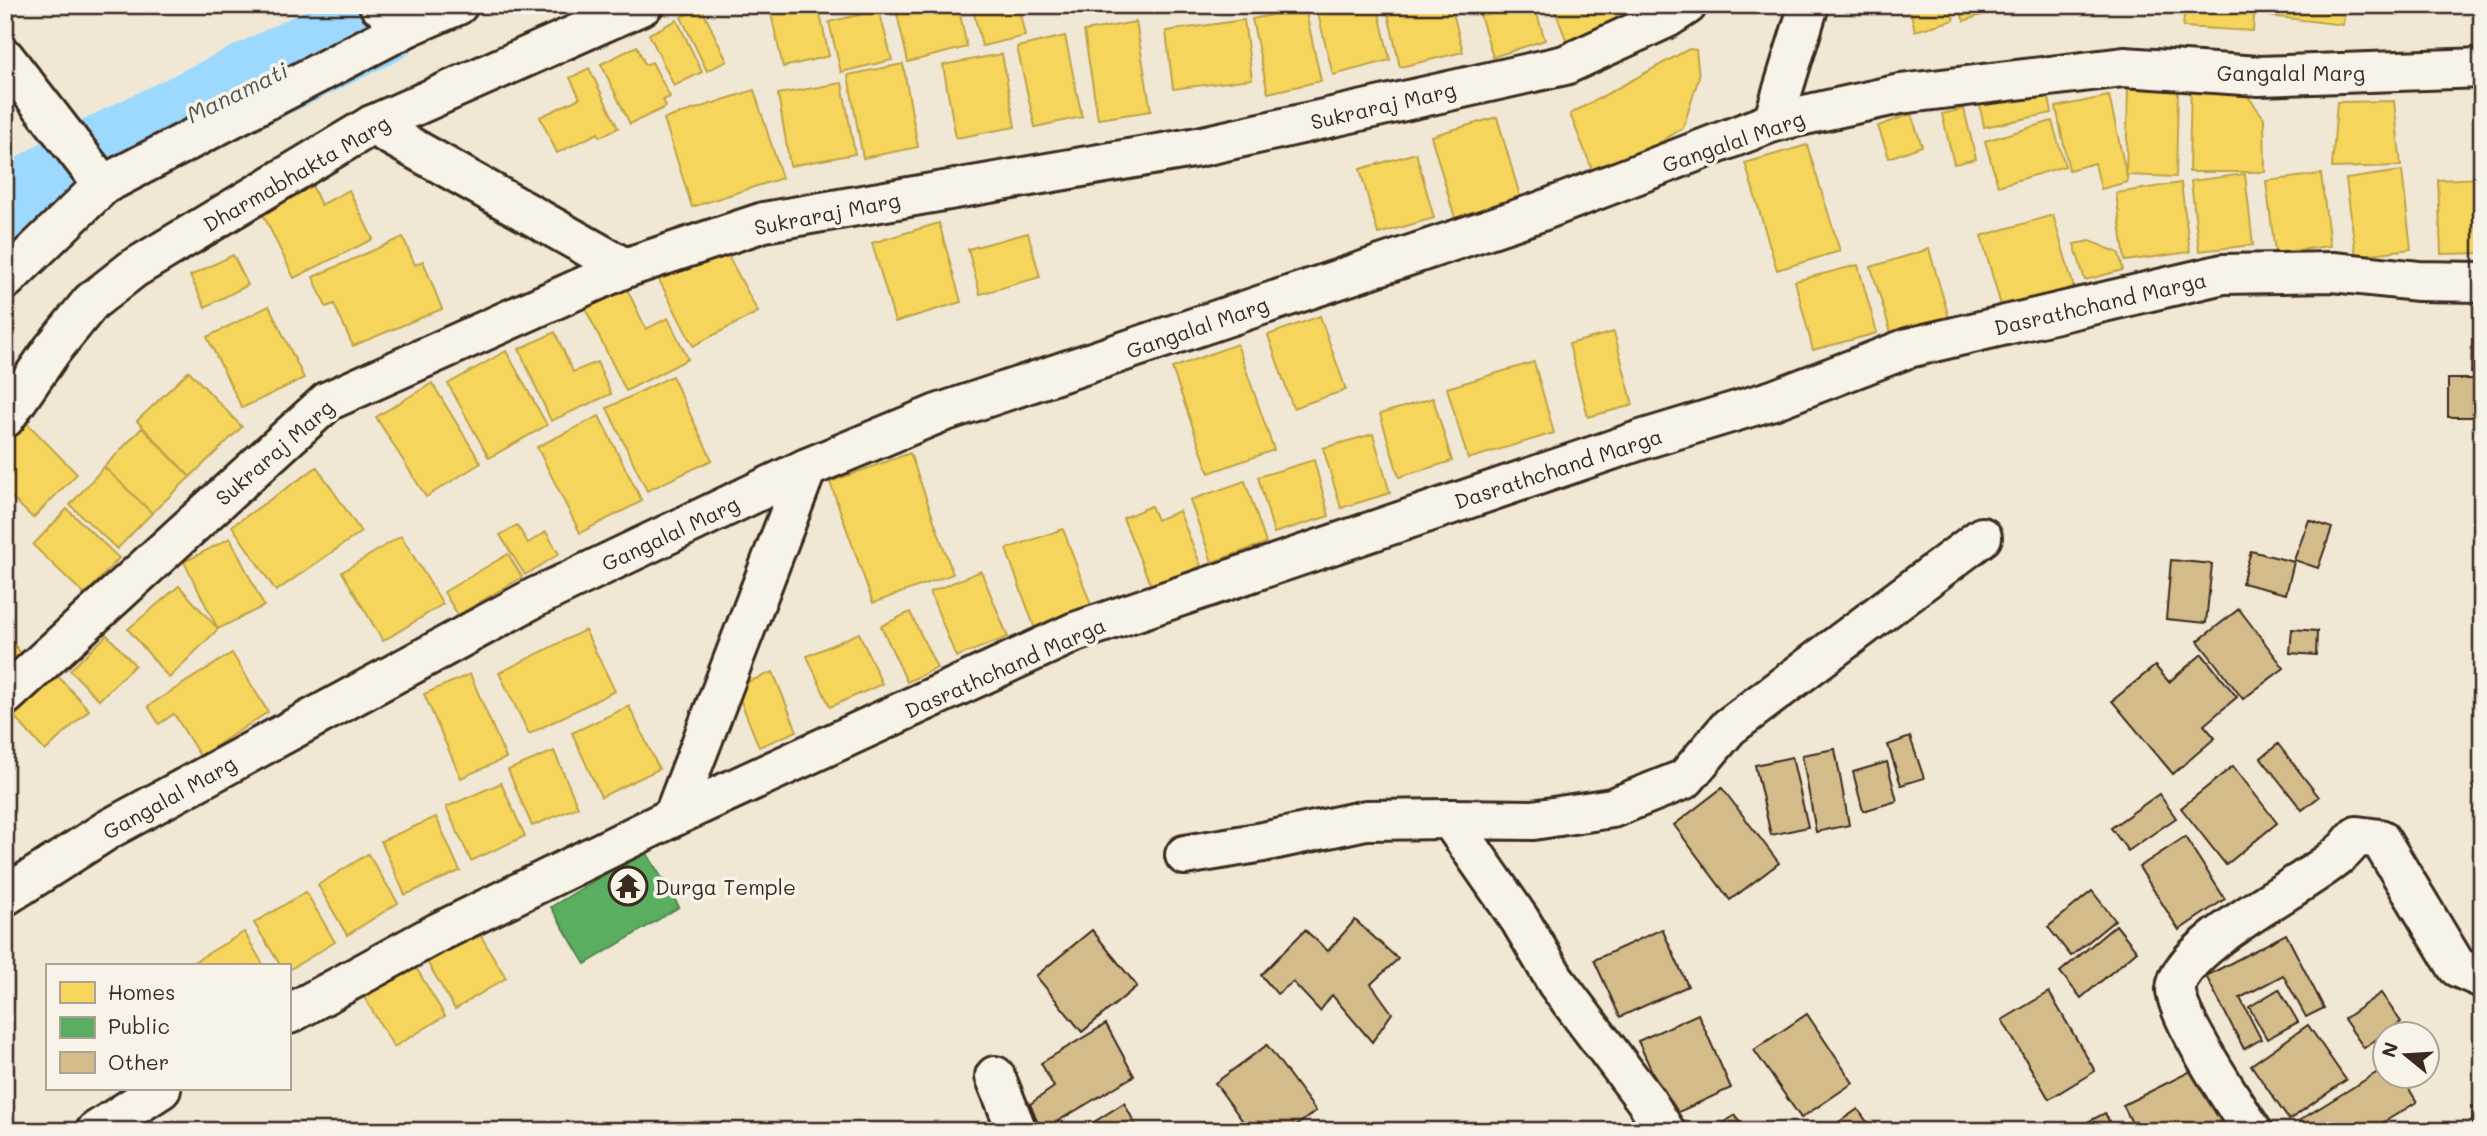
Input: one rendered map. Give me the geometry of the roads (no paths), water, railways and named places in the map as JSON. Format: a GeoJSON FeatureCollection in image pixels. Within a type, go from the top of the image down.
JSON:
{"type":"FeatureCollection","features":[{"type":"Feature","properties":{"kind":"street"},"geometry":{"type":"LineString","coordinates":[[379,5],[410,26]]}},
{"type":"Feature","properties":{"kind":"street"},"geometry":{"type":"LineString","coordinates":[[5,280],[103,185],[410,26],[458,5]]}},
{"type":"Feature","properties":{"kind":"street","name":"Dharmabhakta Marg"},"geometry":{"type":"LineString","coordinates":[[5,418],[52,350],[91,302],[133,269],[372,125],[643,5]]}},
{"type":"Feature","properties":{"kind":"street","name":"Sukraraj Marg"},"geometry":{"type":"LineString","coordinates":[[5,696],[328,401],[625,268],[764,222],[1198,147],[1565,65],[1667,18],[1686,5]]}},
{"type":"Feature","properties":{"kind":"street"},"geometry":{"type":"LineString","coordinates":[[1773,122],[1809,5]]}},
{"type":"Feature","properties":{"kind":"street"},"geometry":{"type":"LineString","coordinates":[[5,58],[103,185]]}},
{"type":"Feature","properties":{"kind":"street","name":"Gangalal Marg"},"geometry":{"type":"LineString","coordinates":[[5,896],[109,829],[534,598],[807,468],[937,414],[1539,212],[1773,122],[1900,94],[2124,68],[2259,76],[2482,68]]}},
{"type":"Feature","properties":{"kind":"street"},"geometry":{"type":"LineString","coordinates":[[372,125],[625,268]]}},
{"type":"Feature","properties":{"kind":"street","name":"Dasrathchand Marga"},"geometry":{"type":"LineString","coordinates":[[673,817],[1075,632],[1641,439],[1773,400],[1908,348],[2223,274],[2333,272],[2418,281],[2482,282]]}},
{"type":"Feature","properties":{"kind":"street"},"geometry":{"type":"LineString","coordinates":[[290,1013],[439,932],[673,817],[807,468]]}},
{"type":"Feature","properties":{"kind":"street"},"geometry":{"type":"LineString","coordinates":[[1185,855],[1366,820],[1533,820],[1612,808],[1685,779],[1729,727],[1982,537]]}},
{"type":"Feature","properties":{"kind":"street"},"geometry":{"type":"LineString","coordinates":[[1450,819],[1520,920],[1557,983],[1647,1102],[1664,1131]]}},
{"type":"Feature","properties":{"kind":"street"},"geometry":{"type":"LineString","coordinates":[[2252,1131],[2189,1025],[2176,991],[2180,975],[2218,935],[2339,855],[2357,835],[2380,839],[2457,967],[2482,978]]}},
{"type":"Feature","properties":{"kind":"street"},"geometry":{"type":"LineString","coordinates":[[995,1076],[1017,1131]]}},
{"type":"Feature","properties":{"kind":"street"},"geometry":{"type":"LineString","coordinates":[[96,1131],[159,1090]]}},
{"type":"Feature","properties":{"kind":"waterway","name":"Manamati"},"geometry":{"type":"LineString","coordinates":[[92,163],[381,21]]}},
{"type":"Feature","properties":{"kind":"waterway","name":"Manamati"},"geometry":{"type":"LineString","coordinates":[[5,241],[44,191],[77,171]]}},
{"type":"Feature","properties":{"kind":"place","name":"Durga Temple"},"geometry":{"type":"Point","coordinates":[628,886]}}]}
